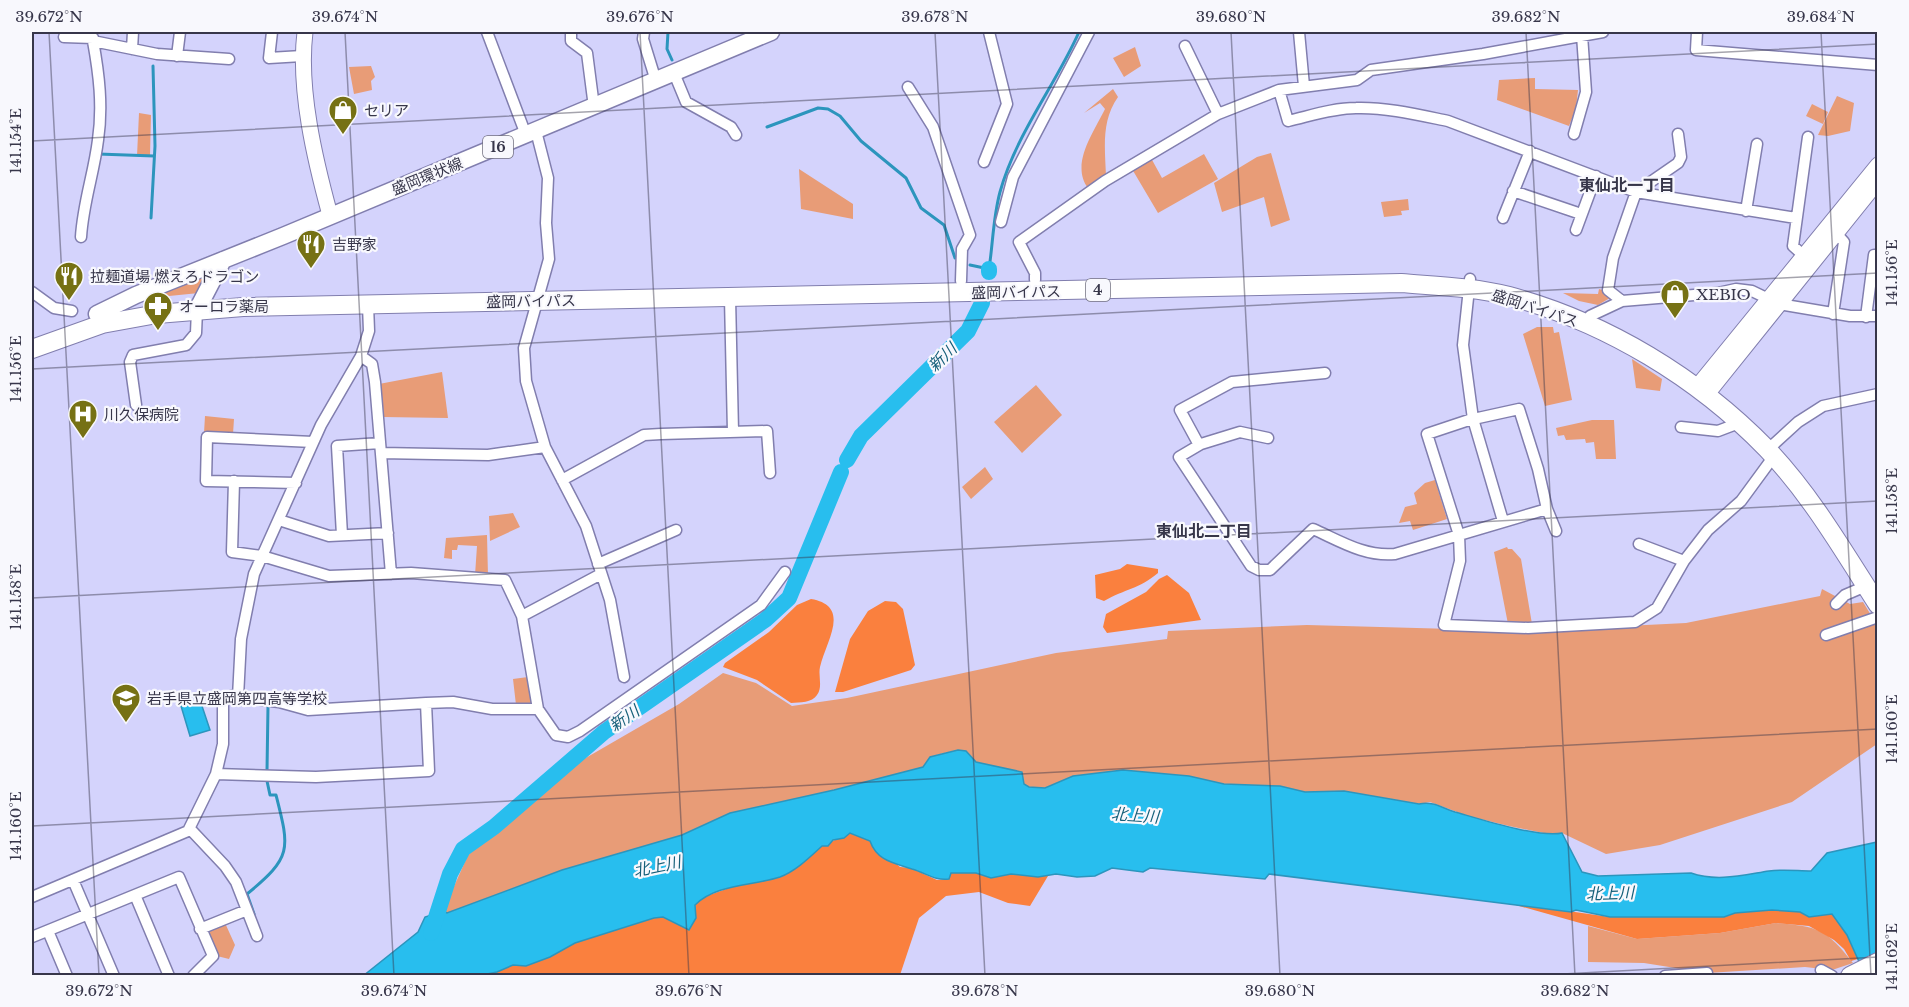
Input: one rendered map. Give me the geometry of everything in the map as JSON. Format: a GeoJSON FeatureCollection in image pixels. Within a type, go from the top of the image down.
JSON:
{"type":"FeatureCollection","features":[{"type":"Feature","properties":{"kind":"highway","name":"盛岡バイパス"},"geometry":{"type":"LineString","coordinates":[[99,319],[140,305],[541,292],[1402,271],[1469,284],[1530,292],[1590,316],[1705,387],[1774,450],[1877,602]]}},
{"type":"Feature","properties":{"kind":"highway","name":"盛岡バイパス"},"geometry":{"type":"LineString","coordinates":[[199,304],[368,305],[541,292],[730,298],[1401,283],[1469,284],[1566,314],[1634,348],[1705,387],[1739,423],[1774,450]]}},
{"type":"Feature","properties":{"kind":"highway","name":"4"},"geometry":{"type":"LineString","coordinates":[[32,339],[99,319]]}},
{"type":"Feature","properties":{"kind":"highway","name":"4"},"geometry":{"type":"LineString","coordinates":[[32,349],[99,319]]}},
{"type":"Feature","properties":{"kind":"highway"},"geometry":{"type":"LineString","coordinates":[[1850,975],[1878,962]]}},
{"type":"Feature","properties":{"kind":"main road","name":"盛岡環状線"},"geometry":{"type":"LineString","coordinates":[[99,319],[136,295],[330,215],[534,135],[771,32]]}},
{"type":"Feature","properties":{"kind":"main road"},"geometry":{"type":"LineString","coordinates":[[199,304],[224,260]]}},
{"type":"Feature","properties":{"kind":"street"},"geometry":{"type":"LineString","coordinates":[[132,49],[134,32]]}},
{"type":"Feature","properties":{"kind":"street"},"geometry":{"type":"LineString","coordinates":[[177,56],[180,32]]}},
{"type":"Feature","properties":{"kind":"street"},"geometry":{"type":"LineString","coordinates":[[272,32],[269,57],[302,56]]}},
{"type":"Feature","properties":{"kind":"street"},"geometry":{"type":"LineString","coordinates":[[305,32],[302,56],[306,98],[330,215]]}},
{"type":"Feature","properties":{"kind":"street"},"geometry":{"type":"LineString","coordinates":[[487,32],[534,135],[549,192],[546,223],[549,259],[524,348],[526,381],[545,447],[586,526],[610,600],[624,677]]}},
{"type":"Feature","properties":{"kind":"street"},"geometry":{"type":"LineString","coordinates":[[571,32],[571,41],[588,53],[594,107]]}},
{"type":"Feature","properties":{"kind":"street"},"geometry":{"type":"LineString","coordinates":[[644,32],[643,39],[656,81]]}},
{"type":"Feature","properties":{"kind":"street"},"geometry":{"type":"LineString","coordinates":[[984,162],[1007,104],[989,32]]}},
{"type":"Feature","properties":{"kind":"street"},"geometry":{"type":"LineString","coordinates":[[1001,222],[1013,177],[1089,32]]}},
{"type":"Feature","properties":{"kind":"street"},"geometry":{"type":"LineString","coordinates":[[1299,32],[1304,86]]}},
{"type":"Feature","properties":{"kind":"street"},"geometry":{"type":"LineString","coordinates":[[1035,280],[1035,273],[1019,242],[1105,181],[1218,114],[1280,90],[1357,80],[1371,70],[1483,54],[1603,32]]}},
{"type":"Feature","properties":{"kind":"street"},"geometry":{"type":"LineString","coordinates":[[1697,32],[1696,50],[1878,65]]}},
{"type":"Feature","properties":{"kind":"street"},"geometry":{"type":"LineString","coordinates":[[1574,134],[1586,92],[1582,35]]}},
{"type":"Feature","properties":{"kind":"street"},"geometry":{"type":"LineString","coordinates":[[64,37],[93,37],[132,49],[177,56],[229,59]]}},
{"type":"Feature","properties":{"kind":"street"},"geometry":{"type":"LineString","coordinates":[[81,237],[86,190],[99,131],[101,100],[93,37]]}},
{"type":"Feature","properties":{"kind":"street"},"geometry":{"type":"LineString","coordinates":[[1185,46],[1218,114]]}},
{"type":"Feature","properties":{"kind":"street"},"geometry":{"type":"LineString","coordinates":[[674,73],[686,102],[731,126],[736,135]]}},
{"type":"Feature","properties":{"kind":"street"},"geometry":{"type":"LineString","coordinates":[[908,87],[933,127],[970,235],[962,249],[961,281]]}},
{"type":"Feature","properties":{"kind":"street"},"geometry":{"type":"LineString","coordinates":[[1280,90],[1288,121],[1334,110],[1358,108],[1448,122],[1636,192],[1796,218]]}},
{"type":"Feature","properties":{"kind":"street"},"geometry":{"type":"LineString","coordinates":[[1622,301],[1608,290],[1613,258],[1636,192],[1678,163],[1681,157],[1678,134]]}},
{"type":"Feature","properties":{"kind":"street"},"geometry":{"type":"LineString","coordinates":[[1803,255],[1793,246],[1808,137]]}},
{"type":"Feature","properties":{"kind":"street"},"geometry":{"type":"LineString","coordinates":[[1746,211],[1757,144]]}},
{"type":"Feature","properties":{"kind":"street"},"geometry":{"type":"LineString","coordinates":[[1503,218],[1530,151]]}},
{"type":"Feature","properties":{"kind":"street"},"geometry":{"type":"LineString","coordinates":[[1772,302],[1803,255],[1878,165]]}},
{"type":"Feature","properties":{"kind":"street"},"geometry":{"type":"LineString","coordinates":[[1576,230],[1596,176]]}},
{"type":"Feature","properties":{"kind":"street"},"geometry":{"type":"LineString","coordinates":[[1705,387],[1772,302],[1836,233],[1878,181]]}},
{"type":"Feature","properties":{"kind":"street"},"geometry":{"type":"LineString","coordinates":[[1514,191],[1581,214]]}},
{"type":"Feature","properties":{"kind":"street"},"geometry":{"type":"LineString","coordinates":[[1833,314],[1844,242],[1836,233]]}},
{"type":"Feature","properties":{"kind":"street"},"geometry":{"type":"LineString","coordinates":[[1866,317],[1874,255],[1878,255]]}},
{"type":"Feature","properties":{"kind":"street"},"geometry":{"type":"LineString","coordinates":[[1469,284],[1463,345],[1473,419],[1503,521]]}},
{"type":"Feature","properties":{"kind":"street"},"geometry":{"type":"LineString","coordinates":[[1590,316],[1622,301],[1736,289],[1752,291],[1772,302],[1833,314],[1878,316]]}},
{"type":"Feature","properties":{"kind":"street"},"geometry":{"type":"LineString","coordinates":[[32,292],[54,308],[72,311]]}},
{"type":"Feature","properties":{"kind":"street"},"geometry":{"type":"LineString","coordinates":[[730,298],[733,432]]}},
{"type":"Feature","properties":{"kind":"street"},"geometry":{"type":"LineString","coordinates":[[136,405],[130,362],[133,355],[186,345],[196,333],[199,304]]}},
{"type":"Feature","properties":{"kind":"street"},"geometry":{"type":"LineString","coordinates":[[238,697],[241,639],[246,602],[262,556],[313,442],[361,356],[369,331],[368,305]]}},
{"type":"Feature","properties":{"kind":"street"},"geometry":{"type":"LineString","coordinates":[[361,356],[372,364],[391,574]]}},
{"type":"Feature","properties":{"kind":"street"},"geometry":{"type":"LineString","coordinates":[[1199,445],[1180,410],[1232,382],[1325,373]]}},
{"type":"Feature","properties":{"kind":"street"},"geometry":{"type":"LineString","coordinates":[[1556,531],[1547,509],[1542,480],[1520,409],[1473,419],[1427,434],[1459,536],[1460,561],[1444,626],[1528,628],[1635,622],[1657,608],[1684,561],[1708,530],[1742,501],[1774,450],[1798,422],[1823,406],[1878,393]]}},
{"type":"Feature","properties":{"kind":"street"},"geometry":{"type":"LineString","coordinates":[[1681,427],[1718,431],[1739,423]]}},
{"type":"Feature","properties":{"kind":"street"},"geometry":{"type":"LineString","coordinates":[[562,480],[644,435],[733,432],[767,431],[770,473]]}},
{"type":"Feature","properties":{"kind":"street"},"geometry":{"type":"LineString","coordinates":[[1268,438],[1240,432],[1199,445],[1179,457],[1251,566],[1259,570],[1270,570],[1313,529],[1368,554],[1380,556],[1459,536],[1547,509]]}},
{"type":"Feature","properties":{"kind":"street"},"geometry":{"type":"LineString","coordinates":[[296,483],[206,481],[207,437],[313,442]]}},
{"type":"Feature","properties":{"kind":"street"},"geometry":{"type":"LineString","coordinates":[[342,535],[337,446],[488,455],[545,447]]}},
{"type":"Feature","properties":{"kind":"street"},"geometry":{"type":"LineString","coordinates":[[234,481],[232,552],[262,556],[329,576],[391,574],[505,580],[522,616],[538,709],[556,735],[568,737],[580,731],[761,605],[785,572]]}},
{"type":"Feature","properties":{"kind":"street"},"geometry":{"type":"LineString","coordinates":[[279,520],[329,536],[388,533]]}},
{"type":"Feature","properties":{"kind":"street"},"geometry":{"type":"LineString","coordinates":[[522,616],[600,569],[676,530]]}},
{"type":"Feature","properties":{"kind":"street"},"geometry":{"type":"LineString","coordinates":[[1639,544],[1684,561]]}},
{"type":"Feature","properties":{"kind":"street"},"geometry":{"type":"LineString","coordinates":[[1836,604],[1845,594],[1859,589]]}},
{"type":"Feature","properties":{"kind":"street"},"geometry":{"type":"LineString","coordinates":[[1826,635],[1877,602]]}},
{"type":"Feature","properties":{"kind":"street"},"geometry":{"type":"LineString","coordinates":[[188,831],[216,774],[223,744],[223,699],[238,697],[279,702],[309,710],[453,702],[492,709],[538,709]]}},
{"type":"Feature","properties":{"kind":"street"},"geometry":{"type":"LineString","coordinates":[[216,774],[316,777],[429,771],[426,703]]}},
{"type":"Feature","properties":{"kind":"street"},"geometry":{"type":"LineString","coordinates":[[32,897],[192,831],[225,866],[236,882],[257,936]]}},
{"type":"Feature","properties":{"kind":"street"},"geometry":{"type":"LineString","coordinates":[[32,937],[178,877],[213,956],[193,975]]}},
{"type":"Feature","properties":{"kind":"street"},"geometry":{"type":"LineString","coordinates":[[73,880],[114,975]]}},
{"type":"Feature","properties":{"kind":"street"},"geometry":{"type":"LineString","coordinates":[[135,895],[170,975]]}},
{"type":"Feature","properties":{"kind":"street"},"geometry":{"type":"LineString","coordinates":[[200,929],[247,910]]}},
{"type":"Feature","properties":{"kind":"street"},"geometry":{"type":"LineString","coordinates":[[48,931],[67,975]]}},
{"type":"Feature","properties":{"kind":"street"},"geometry":{"type":"LineString","coordinates":[[1821,970],[1832,975]]}},
{"type":"Feature","properties":{"kind":"street"},"geometry":{"type":"LineString","coordinates":[[1665,975],[1707,973]]}},
{"type":"Feature","properties":{"kind":"shaded area"},"geometry":{"type":"Polygon","coordinates":[[[1135,47],[1141,66],[1124,77],[1113,58],[1135,47]]]}},
{"type":"Feature","properties":{"kind":"shaded area"},"geometry":{"type":"Polygon","coordinates":[[[371,66],[375,77],[371,81],[372,90],[354,94],[349,67],[371,66]]]}},
{"type":"Feature","properties":{"kind":"shaded area"},"geometry":{"type":"Polygon","coordinates":[[[1535,78],[1535,89],[1578,90],[1576,108],[1569,126],[1497,100],[1499,80],[1535,78]]]}},
{"type":"Feature","properties":{"kind":"shaded area"},"geometry":{"type":"Polygon","coordinates":[[[1113,89],[1118,97],[1106,125],[1106,176],[1088,188],[1083,179],[1083,159],[1090,138],[1105,109],[1100,103],[1084,113],[1113,89]]]}},
{"type":"Feature","properties":{"kind":"shaded area"},"geometry":{"type":"Polygon","coordinates":[[[1837,96],[1854,103],[1850,131],[1828,136],[1818,135],[1837,96]]]}},
{"type":"Feature","properties":{"kind":"shaded area"},"geometry":{"type":"Polygon","coordinates":[[[1812,104],[1828,112],[1823,124],[1806,116],[1812,104]]]}},
{"type":"Feature","properties":{"kind":"shaded area"},"geometry":{"type":"Polygon","coordinates":[[[139,113],[151,115],[150,156],[137,156],[139,113]]]}},
{"type":"Feature","properties":{"kind":"shaded area"},"geometry":{"type":"Polygon","coordinates":[[[1271,153],[1290,220],[1271,227],[1264,197],[1222,212],[1214,183],[1257,157],[1271,153]]]}},
{"type":"Feature","properties":{"kind":"shaded area"},"geometry":{"type":"Polygon","coordinates":[[[1204,154],[1218,179],[1158,213],[1132,169],[1151,158],[1162,178],[1204,154]]]}},
{"type":"Feature","properties":{"kind":"shaded area"},"geometry":{"type":"Polygon","coordinates":[[[799,169],[853,204],[853,219],[801,209],[799,169]]]}},
{"type":"Feature","properties":{"kind":"shaded area"},"geometry":{"type":"Polygon","coordinates":[[[1408,199],[1409,210],[1401,211],[1402,215],[1384,217],[1381,202],[1408,199]]]}},
{"type":"Feature","properties":{"kind":"shaded area"},"geometry":{"type":"Polygon","coordinates":[[[205,274],[199,293],[149,298],[205,274]]]}},
{"type":"Feature","properties":{"kind":"shaded area"},"geometry":{"type":"Polygon","coordinates":[[[1599,289],[1606,291],[1610,298],[1598,305],[1579,301],[1563,293],[1598,294],[1599,289]]]}},
{"type":"Feature","properties":{"kind":"shaded area"},"geometry":{"type":"Polygon","coordinates":[[[1537,327],[1553,327],[1554,333],[1559,332],[1572,400],[1545,406],[1523,334],[1537,327]]]}},
{"type":"Feature","properties":{"kind":"shaded area"},"geometry":{"type":"Polygon","coordinates":[[[1632,359],[1662,379],[1660,391],[1636,388],[1632,359]]]}},
{"type":"Feature","properties":{"kind":"shaded area"},"geometry":{"type":"Polygon","coordinates":[[[442,372],[448,418],[383,417],[379,384],[442,372]]]}},
{"type":"Feature","properties":{"kind":"shaded area"},"geometry":{"type":"Polygon","coordinates":[[[1036,385],[1062,415],[1022,453],[994,422],[1036,385]]]}},
{"type":"Feature","properties":{"kind":"shaded area"},"geometry":{"type":"Polygon","coordinates":[[[205,416],[234,419],[233,434],[204,433],[205,416]]]}},
{"type":"Feature","properties":{"kind":"shaded area"},"geometry":{"type":"Polygon","coordinates":[[[1592,420],[1614,420],[1616,459],[1596,459],[1594,442],[1586,443],[1585,439],[1566,440],[1564,435],[1558,436],[1556,428],[1592,420]]]}},
{"type":"Feature","properties":{"kind":"shaded area"},"geometry":{"type":"Polygon","coordinates":[[[985,467],[993,479],[971,499],[962,487],[985,467]]]}},
{"type":"Feature","properties":{"kind":"shaded area"},"geometry":{"type":"Polygon","coordinates":[[[1435,480],[1447,519],[1413,530],[1410,521],[1399,523],[1405,507],[1417,504],[1414,493],[1425,483],[1435,480]]]}},
{"type":"Feature","properties":{"kind":"shaded area"},"geometry":{"type":"Polygon","coordinates":[[[513,513],[520,527],[490,541],[489,516],[513,513]]]}},
{"type":"Feature","properties":{"kind":"shaded area"},"geometry":{"type":"Polygon","coordinates":[[[487,535],[488,576],[475,575],[477,546],[458,545],[457,550],[452,550],[452,559],[444,558],[446,538],[487,535]]]}},
{"type":"Feature","properties":{"kind":"shaded area"},"geometry":{"type":"Polygon","coordinates":[[[1507,547],[1521,559],[1532,624],[1508,624],[1494,552],[1507,547]]]}},
{"type":"Feature","properties":{"kind":"shaded area"},"geometry":{"type":"Polygon","coordinates":[[[1127,564],[1158,569],[1158,573],[1104,601],[1096,598],[1095,575],[1120,569],[1127,564]]]}},
{"type":"Feature","properties":{"kind":"shaded area"},"geometry":{"type":"Polygon","coordinates":[[[1167,575],[1189,593],[1201,620],[1107,633],[1103,627],[1106,614],[1146,592],[1159,579],[1167,575]]]}},
{"type":"Feature","properties":{"kind":"shaded area"},"geometry":{"type":"Polygon","coordinates":[[[1822,589],[1850,604],[1863,602],[1877,625],[1877,744],[1792,802],[1660,845],[1606,854],[1562,833],[1553,835],[1509,826],[1468,816],[1430,802],[1420,804],[1344,791],[1305,792],[1280,786],[1224,784],[1189,776],[1123,770],[1073,776],[1045,788],[1029,787],[1024,784],[1022,772],[976,762],[966,753],[955,751],[930,757],[923,767],[730,813],[682,835],[562,870],[447,913],[443,911],[468,855],[577,763],[679,704],[723,673],[756,683],[792,706],[847,698],[1056,653],[1167,639],[1168,631],[1307,625],[1526,631],[1686,623],[1820,596],[1822,589]]]}},
{"type":"Feature","properties":{"kind":"shaded area"},"geometry":{"type":"Polygon","coordinates":[[[811,599],[831,609],[833,617],[831,636],[820,667],[820,689],[815,698],[806,702],[791,703],[757,680],[723,667],[725,663],[769,632],[797,605],[811,599]]]}},
{"type":"Feature","properties":{"kind":"shaded area"},"geometry":{"type":"Polygon","coordinates":[[[885,601],[896,602],[903,609],[915,665],[911,670],[843,692],[835,692],[850,639],[868,611],[885,601]]]}},
{"type":"Feature","properties":{"kind":"shaded area"},"geometry":{"type":"Polygon","coordinates":[[[528,677],[532,702],[530,705],[516,705],[513,679],[528,677]]]}},
{"type":"Feature","properties":{"kind":"shaded area"},"geometry":{"type":"Polygon","coordinates":[[[850,833],[870,841],[900,867],[911,868],[937,880],[949,879],[950,873],[976,873],[991,878],[1011,874],[1048,876],[1030,906],[1008,903],[979,892],[946,896],[919,918],[900,975],[477,976],[513,965],[526,966],[550,957],[575,943],[654,918],[663,917],[689,930],[696,918],[695,905],[701,898],[805,861],[822,846],[850,833]]]}},
{"type":"Feature","properties":{"kind":"shaded area"},"geometry":{"type":"Polygon","coordinates":[[[1505,902],[1610,917],[1724,917],[1735,913],[1772,910],[1800,912],[1809,917],[1832,914],[1847,935],[1858,959],[1851,961],[1844,949],[1834,940],[1809,926],[1776,923],[1720,933],[1637,939],[1505,902]]]}},
{"type":"Feature","properties":{"kind":"shaded area"},"geometry":{"type":"Polygon","coordinates":[[[225,923],[235,945],[229,959],[217,956],[207,934],[208,930],[225,923]]]}},
{"type":"Feature","properties":{"kind":"shaded area"},"geometry":{"type":"Polygon","coordinates":[[[1776,923],[1820,931],[1836,943],[1853,963],[1832,970],[1805,967],[1707,973],[1644,963],[1588,962],[1588,926],[1637,939],[1720,933],[1776,923]]]}},
{"type":"Feature","properties":{"kind":"water"},"geometry":{"type":"Polygon","coordinates":[[[200,700],[210,730],[190,736],[181,706],[200,700]]]}},
{"type":"Feature","properties":{"kind":"water","name":"北上川"},"geometry":{"type":"Polygon","coordinates":[[[958,750],[966,751],[976,762],[1022,772],[1024,784],[1029,787],[1045,788],[1073,776],[1123,770],[1189,776],[1224,784],[1280,786],[1305,792],[1344,791],[1419,804],[1434,804],[1509,827],[1539,833],[1562,833],[1582,872],[1598,876],[1691,873],[1720,877],[1774,870],[1811,871],[1827,853],[1877,842],[1877,975],[1865,975],[1847,935],[1832,914],[1809,917],[1800,912],[1772,910],[1735,913],[1724,917],[1610,917],[1576,910],[1571,912],[1269,874],[1265,879],[1150,868],[1143,872],[1112,868],[1095,876],[1077,877],[1056,874],[1038,877],[1011,874],[991,878],[976,873],[951,873],[949,879],[944,879],[893,863],[877,853],[870,841],[850,833],[844,838],[833,840],[828,846],[822,846],[792,871],[780,877],[724,889],[704,898],[695,905],[696,918],[689,930],[663,917],[654,918],[575,943],[550,957],[526,966],[513,965],[497,972],[477,976],[363,976],[418,932],[425,917],[443,911],[447,913],[562,870],[682,835],[730,813],[923,767],[930,757],[958,750]]]}},
{"type":"Feature","properties":{"kind":"waterway"},"geometry":{"type":"LineString","coordinates":[[668,32],[667,49],[672,60]]}},
{"type":"Feature","properties":{"kind":"waterway"},"geometry":{"type":"LineString","coordinates":[[970,265],[989,269],[996,211],[1007,171],[1026,130],[1079,32]]}},
{"type":"Feature","properties":{"kind":"waterway"},"geometry":{"type":"LineString","coordinates":[[151,218],[155,146],[153,66]]}},
{"type":"Feature","properties":{"kind":"waterway"},"geometry":{"type":"LineString","coordinates":[[767,127],[818,108],[828,109],[840,116],[861,141],[906,178],[921,208],[944,225],[955,258]]}},
{"type":"Feature","properties":{"kind":"waterway"},"geometry":{"type":"LineString","coordinates":[[98,154],[154,156]]}},
{"type":"Feature","properties":{"kind":"waterway","name":"新川"},"geometry":{"type":"LineString","coordinates":[[847,460],[861,436],[968,331],[982,303]]}},
{"type":"Feature","properties":{"kind":"waterway","name":"新川"},"geometry":{"type":"LineString","coordinates":[[431,933],[450,874],[463,849],[494,827],[604,732],[765,620],[789,598],[841,472]]}},
{"type":"Feature","properties":{"kind":"waterway"},"geometry":{"type":"LineString","coordinates":[[267,771],[268,706]]}},
{"type":"Feature","properties":{"kind":"waterway"},"geometry":{"type":"LineString","coordinates":[[254,914],[247,894],[280,861],[285,841],[276,795],[270,795],[267,781]]}},
{"type":"Feature","properties":{"kind":"place","name":"セリア"},"geometry":{"type":"Point","coordinates":[343,136]}},
{"type":"Feature","properties":{"kind":"place","name":"吉野家"},"geometry":{"type":"Point","coordinates":[311,270]}},
{"type":"Feature","properties":{"kind":"place","name":"拉麺道場 燃えろドラゴン"},"geometry":{"type":"Point","coordinates":[69,302]}},
{"type":"Feature","properties":{"kind":"place","name":"XEBIO"},"geometry":{"type":"Point","coordinates":[1675,320]}},
{"type":"Feature","properties":{"kind":"place","name":"オーロラ薬局"},"geometry":{"type":"Point","coordinates":[158,332]}},
{"type":"Feature","properties":{"kind":"place","name":"川久保病院"},"geometry":{"type":"Point","coordinates":[83,440]}},
{"type":"Feature","properties":{"kind":"place","name":"岩手県立盛岡第四高等学校"},"geometry":{"type":"Point","coordinates":[126,724]}},
{"type":"Feature","properties":{"kind":"district","name":"東仙北一丁目"},"geometry":{"type":"Point","coordinates":[1627,185]}},
{"type":"Feature","properties":{"kind":"district","name":"東仙北二丁目"},"geometry":{"type":"Point","coordinates":[1204,531]}}]}
